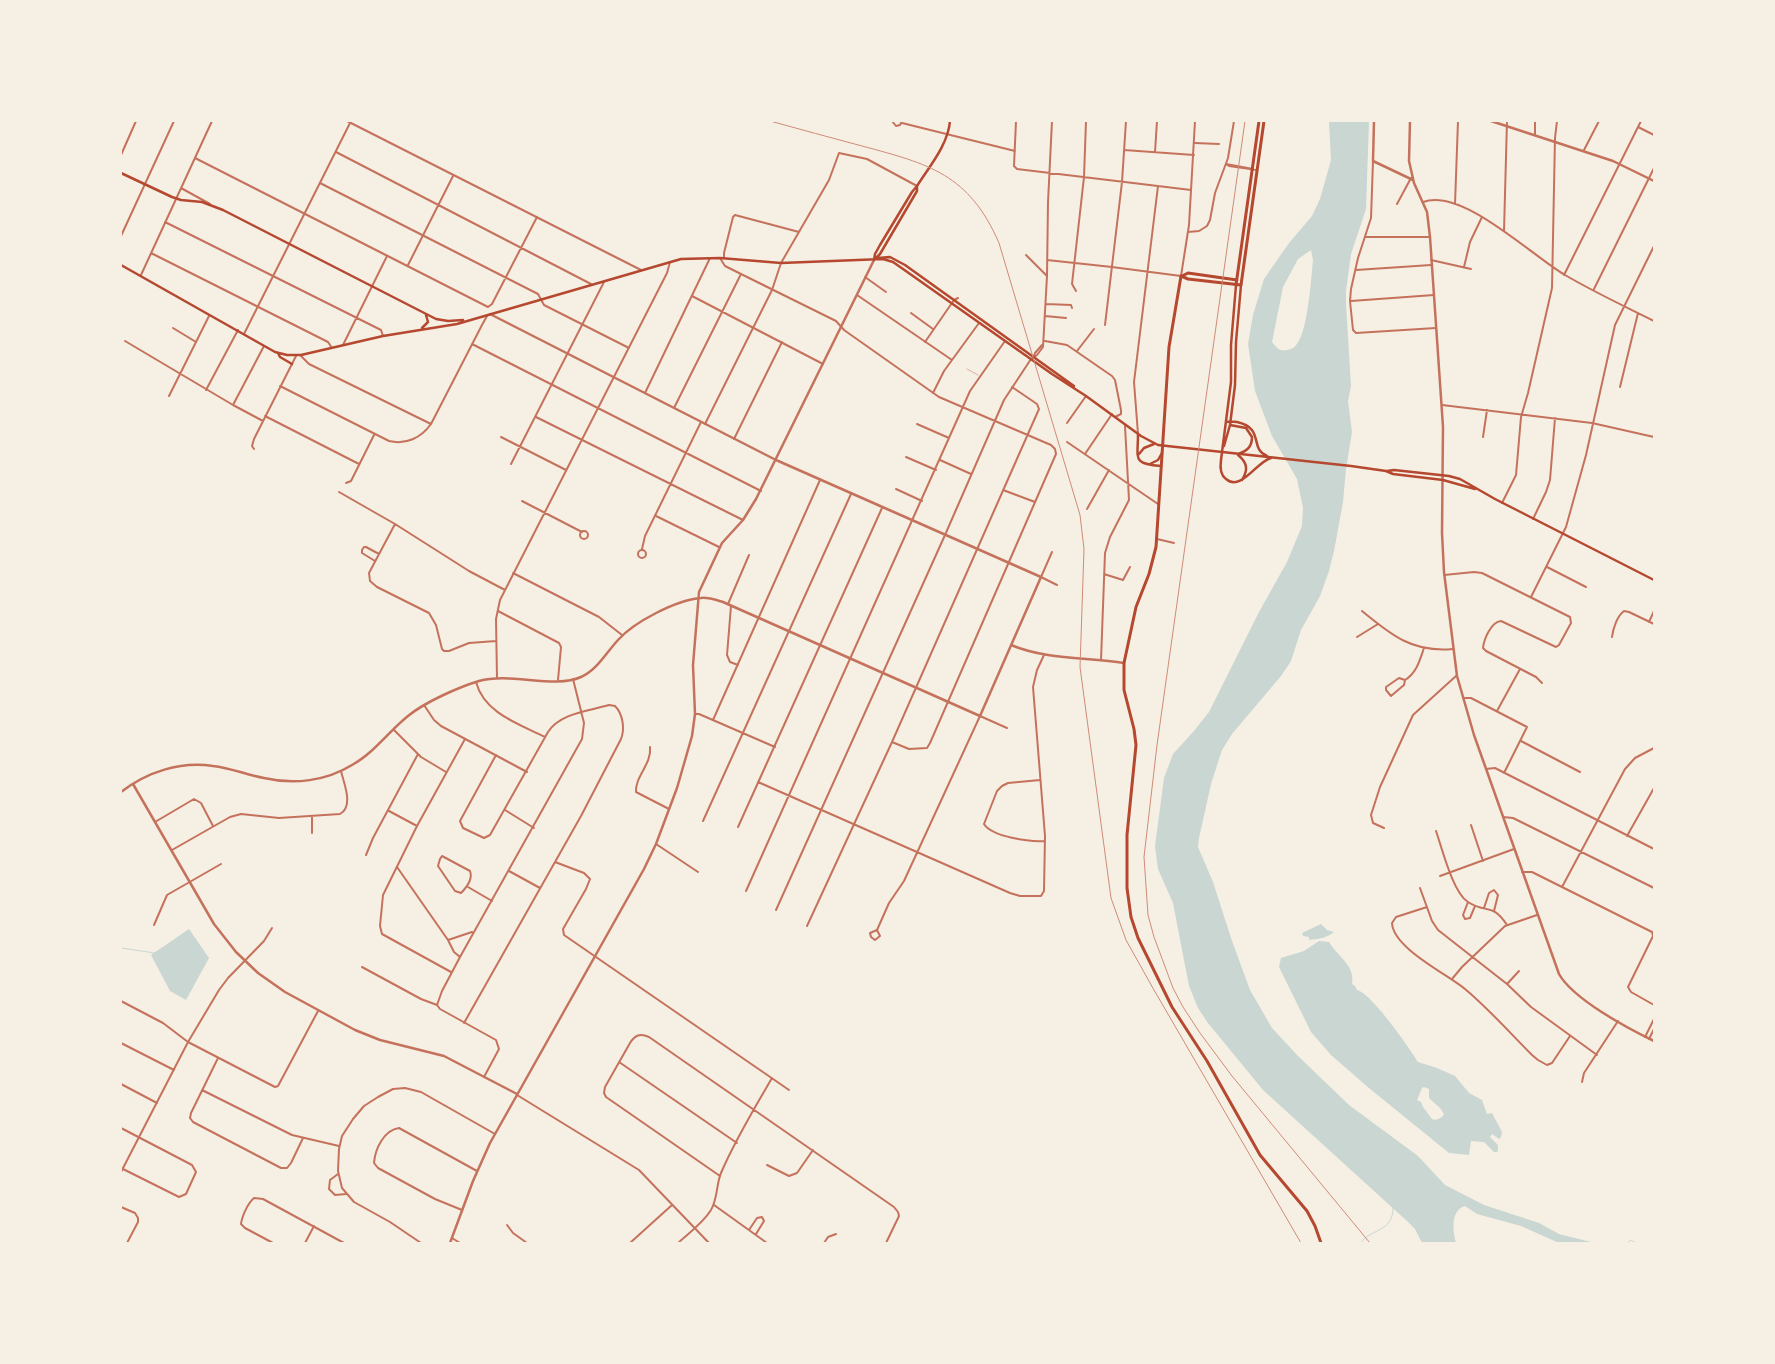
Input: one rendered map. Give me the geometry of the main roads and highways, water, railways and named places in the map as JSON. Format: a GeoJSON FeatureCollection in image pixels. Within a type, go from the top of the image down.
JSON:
{"type":"FeatureCollection","features":[{"type":"Feature","properties":{"kind":"main road"},"geometry":{"type":"LineString","coordinates":[[874,260],[880,245],[948,135],[950,121]]}},
{"type":"Feature","properties":{"kind":"main road"},"geometry":{"type":"LineString","coordinates":[[1259,121],[1236,285],[1231,345],[1231,382],[1221,468],[1224,478],[1234,482],[1242,480],[1261,462],[1272,458]]}},
{"type":"Feature","properties":{"kind":"main road"},"geometry":{"type":"LineString","coordinates":[[1222,454],[1230,422],[1235,385],[1236,342],[1241,285],[1264,121]]}},
{"type":"Feature","properties":{"kind":"main road"},"geometry":{"type":"LineString","coordinates":[[121,173],[176,198],[214,206],[441,320],[464,320],[490,314],[681,259],[725,258],[781,264],[874,260],[889,261],[897,264],[1033,358]]}},
{"type":"Feature","properties":{"kind":"main road"},"geometry":{"type":"LineString","coordinates":[[874,260],[886,257],[897,260],[956,299],[1033,358],[1138,434],[1156,444],[1351,466],[1386,471],[1393,474],[1460,479],[1532,519],[1654,580]]}},
{"type":"Feature","properties":{"kind":"main road"},"geometry":{"type":"LineString","coordinates":[[121,265],[264,346],[278,353],[296,356],[383,336],[457,324],[464,320]]}},
{"type":"Feature","properties":{"kind":"main road"},"geometry":{"type":"LineString","coordinates":[[1181,276],[1188,273],[1242,280]]}},
{"type":"Feature","properties":{"kind":"main road"},"geometry":{"type":"LineString","coordinates":[[1181,276],[1188,279],[1241,285]]}},
{"type":"Feature","properties":{"kind":"main road"},"geometry":{"type":"LineString","coordinates":[[1181,276],[1169,348],[1157,539],[1151,568],[1136,608],[1124,663],[1124,690],[1136,745],[1127,835],[1127,888],[1133,926],[1166,996],[1207,1061],[1254,1146],[1271,1170],[1302,1204],[1315,1226],[1321,1243]]}},
{"type":"Feature","properties":{"kind":"main road"},"geometry":{"type":"LineString","coordinates":[[420,329],[428,322],[426,313]]}},
{"type":"Feature","properties":{"kind":"main road"},"geometry":{"type":"LineString","coordinates":[[278,353],[280,357],[292,364]]}},
{"type":"Feature","properties":{"kind":"main road"},"geometry":{"type":"LineString","coordinates":[[1226,422],[1249,426],[1254,433],[1260,452],[1272,458]]}},
{"type":"Feature","properties":{"kind":"main road"},"geometry":{"type":"LineString","coordinates":[[1230,422],[1244,427],[1250,432],[1252,437],[1252,443],[1248,449],[1237,454]]}},
{"type":"Feature","properties":{"kind":"main road"},"geometry":{"type":"LineString","coordinates":[[1138,434],[1138,455],[1140,461],[1146,465],[1161,466]]}},
{"type":"Feature","properties":{"kind":"main road"},"geometry":{"type":"LineString","coordinates":[[1138,455],[1144,448],[1156,444]]}},
{"type":"Feature","properties":{"kind":"main road"},"geometry":{"type":"LineString","coordinates":[[1146,465],[1155,462],[1162,452]]}},
{"type":"Feature","properties":{"kind":"main road"},"geometry":{"type":"LineString","coordinates":[[1237,454],[1247,466],[1242,480]]}},
{"type":"Feature","properties":{"kind":"waterway"},"geometry":{"type":"LineString","coordinates":[[121,948],[155,953]]}},
{"type":"Feature","properties":{"kind":"waterway"},"geometry":{"type":"LineString","coordinates":[[1361,1243],[1364,1238],[1380,1230],[1389,1222],[1393,1207]]}},
{"type":"Feature","properties":{"kind":"waterway"},"geometry":{"type":"LineString","coordinates":[[1627,1243],[1631,1240],[1636,1243]]}},
{"type":"Feature","properties":{"kind":"railway"},"geometry":{"type":"LineString","coordinates":[[770,121],[907,159],[927,166],[944,175],[974,201],[999,243],[1080,515],[1084,549],[1080,667],[1111,898],[1126,940],[1301,1243]]}},
{"type":"Feature","properties":{"kind":"railway"},"geometry":{"type":"LineString","coordinates":[[1245,121],[1157,745],[1144,857],[1148,915],[1173,988],[1200,1033],[1232,1076],[1370,1243]]}}]}
